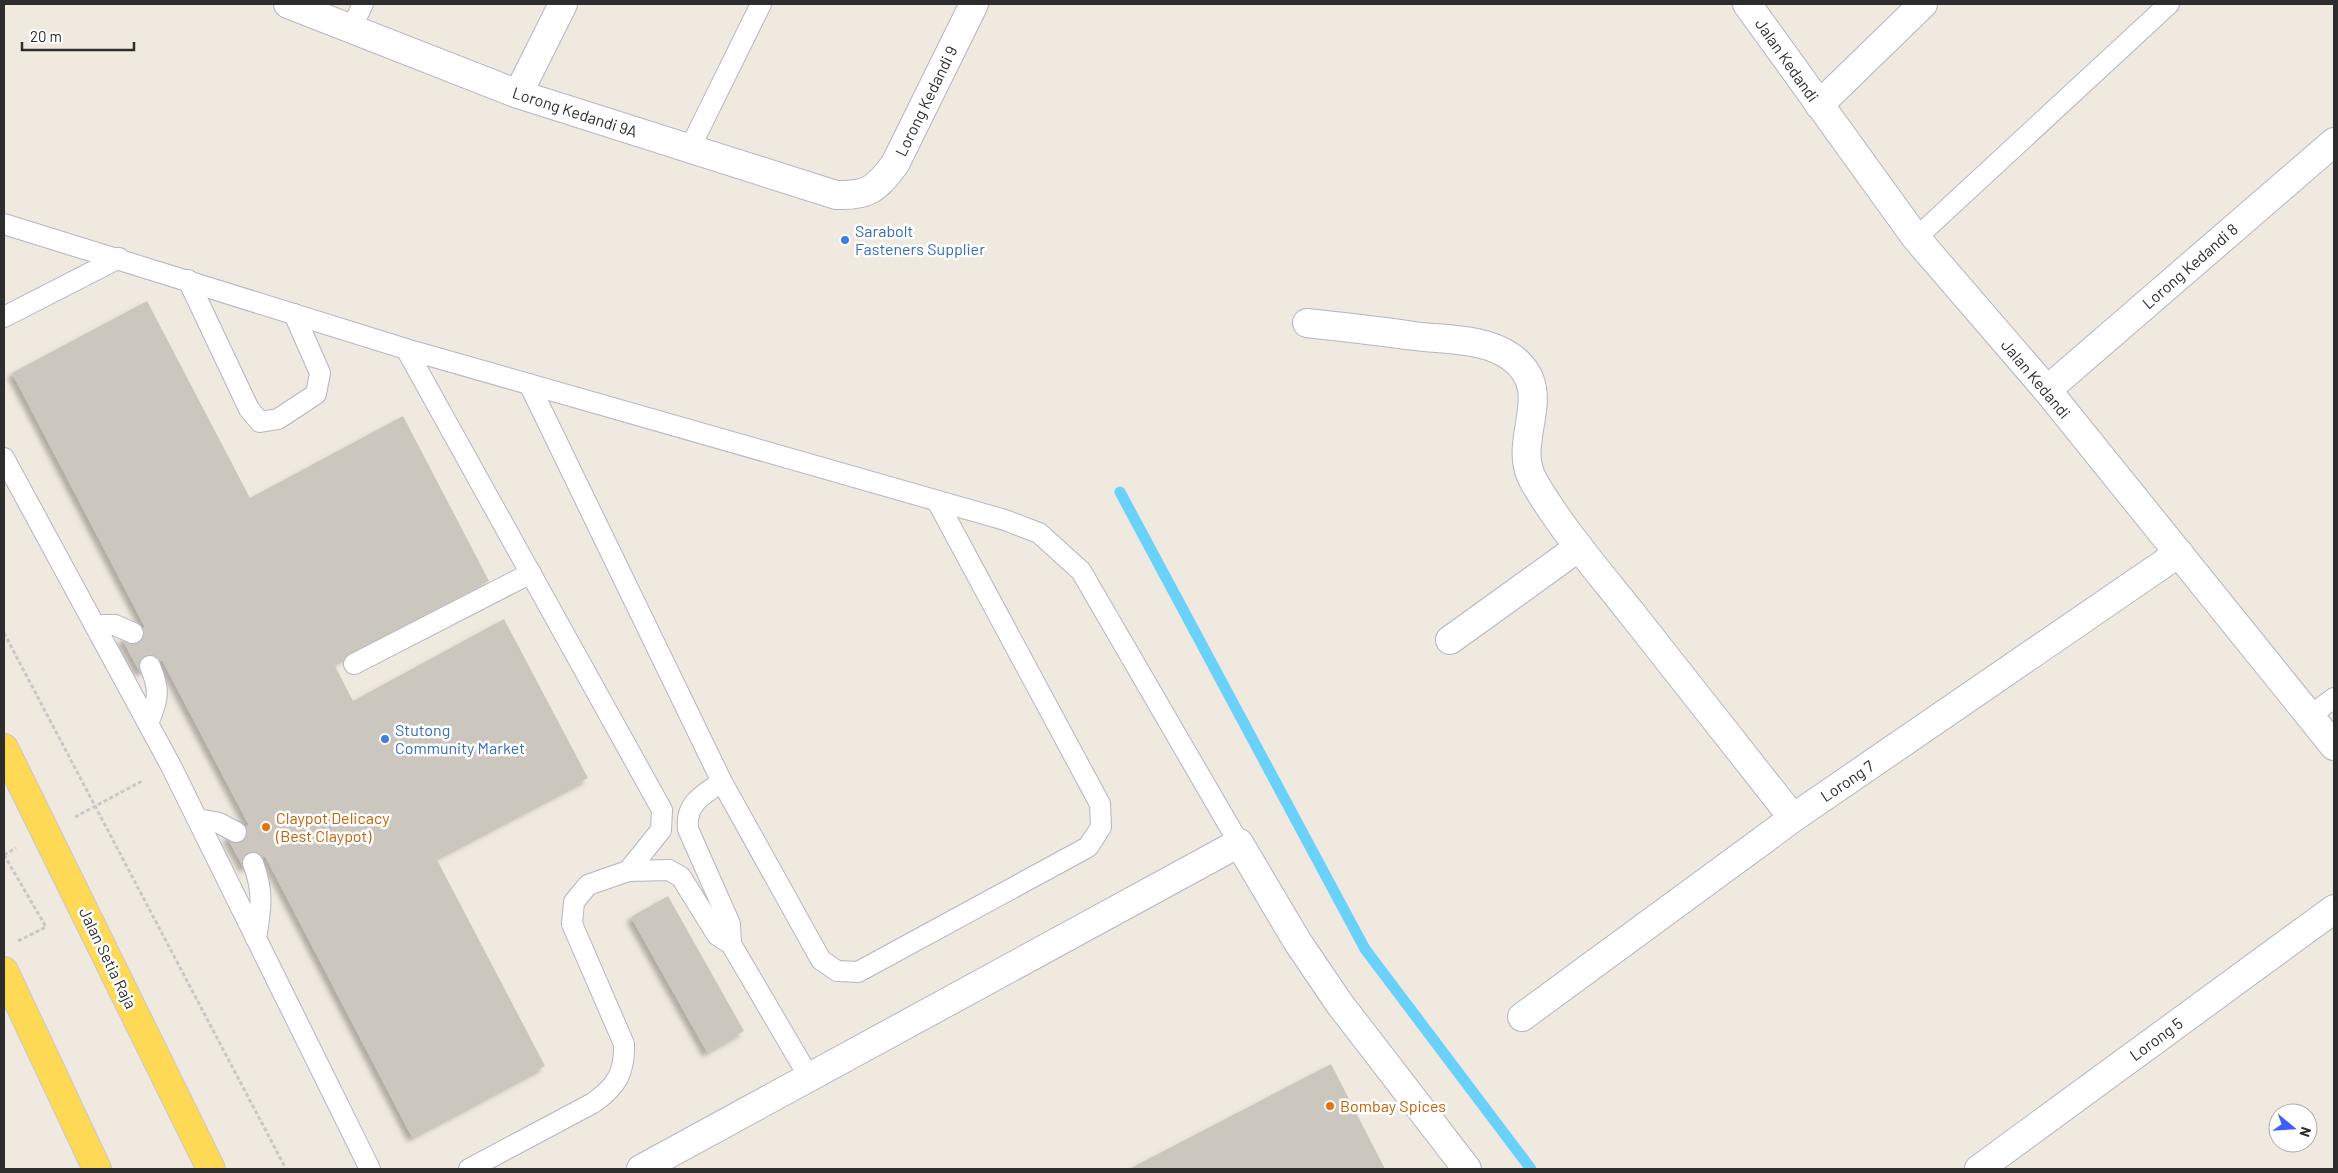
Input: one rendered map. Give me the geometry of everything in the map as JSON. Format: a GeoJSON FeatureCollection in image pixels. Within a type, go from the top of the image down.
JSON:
{"type":"FeatureCollection","features":[{"type":"Feature","properties":{"kind":"main road","name":"Jalan Setia Raja"},"geometry":{"type":"LineString","coordinates":[[4,748],[211,1169]]}},
{"type":"Feature","properties":{"kind":"main road"},"geometry":{"type":"LineString","coordinates":[[4,971],[97,1169]]}},
{"type":"Feature","properties":{"kind":"street","name":"Lorong Kedandi 9A"},"geometry":{"type":"LineString","coordinates":[[288,4],[518,94],[689,150],[836,195],[854,196],[869,192]]}},
{"type":"Feature","properties":{"kind":"street"},"geometry":{"type":"LineString","coordinates":[[518,94],[563,4]]}},
{"type":"Feature","properties":{"kind":"street","name":"Lorong Kedandi 9"},"geometry":{"type":"LineString","coordinates":[[869,192],[883,180],[895,164],[974,4]]}},
{"type":"Feature","properties":{"kind":"street","name":"Jalan Kedandi"},"geometry":{"type":"LineString","coordinates":[[1747,4],[1916,238],[2047,390],[2311,715],[2334,746]]}},
{"type":"Feature","properties":{"kind":"street"},"geometry":{"type":"LineString","coordinates":[[1819,105],[1923,4]]}},
{"type":"Feature","properties":{"kind":"street","name":"Lorong Kedandi 8"},"geometry":{"type":"LineString","coordinates":[[2047,390],[2334,142]]}},
{"type":"Feature","properties":{"kind":"street"},"geometry":{"type":"LineString","coordinates":[[1307,323],[1483,344],[1512,358],[1525,373],[1533,392],[1534,407],[1525,444],[1527,463],[1533,481],[1579,547],[1793,818]]}},
{"type":"Feature","properties":{"kind":"street"},"geometry":{"type":"LineString","coordinates":[[1450,640],[1579,547]]}},
{"type":"Feature","properties":{"kind":"street","name":"Lorong 7"},"geometry":{"type":"LineString","coordinates":[[1522,1017],[1793,818],[2179,553]]}},
{"type":"Feature","properties":{"kind":"street"},"geometry":{"type":"LineString","coordinates":[[640,1169],[1239,843],[1297,941],[1338,1003],[1467,1169]]}},
{"type":"Feature","properties":{"kind":"street","name":"Lorong 5"},"geometry":{"type":"LineString","coordinates":[[1979,1169],[2334,909]]}},
{"type":"Feature","properties":{"kind":"lane"},"geometry":{"type":"LineString","coordinates":[[351,29],[363,4]]}},
{"type":"Feature","properties":{"kind":"lane"},"geometry":{"type":"LineString","coordinates":[[689,150],[761,4]]}},
{"type":"Feature","properties":{"kind":"lane"},"geometry":{"type":"LineString","coordinates":[[1916,238],[2169,4]]}},
{"type":"Feature","properties":{"kind":"lane"},"geometry":{"type":"LineString","coordinates":[[4,224],[119,258],[406,349],[1005,520],[1039,533],[1081,571],[1239,843]]}},
{"type":"Feature","properties":{"kind":"lane"},"geometry":{"type":"LineString","coordinates":[[4,317],[119,258]]}},
{"type":"Feature","properties":{"kind":"lane"},"geometry":{"type":"LineString","coordinates":[[188,280],[249,409],[260,422],[278,419],[316,394],[320,373],[294,314]]}},
{"type":"Feature","properties":{"kind":"lane"},"geometry":{"type":"LineString","coordinates":[[406,349],[662,810],[662,830],[628,871]]}},
{"type":"Feature","properties":{"kind":"lane"},"geometry":{"type":"LineString","coordinates":[[529,384],[722,782],[821,960],[837,971],[858,972],[1088,847],[1101,827],[1100,804],[937,501]]}},
{"type":"Feature","properties":{"kind":"lane"},"geometry":{"type":"LineString","coordinates":[[4,458],[171,766],[370,1169]]}},
{"type":"Feature","properties":{"kind":"lane"},"geometry":{"type":"LineString","coordinates":[[354,664],[531,573]]}},
{"type":"Feature","properties":{"kind":"lane"},"geometry":{"type":"LineString","coordinates":[[95,625],[115,625],[133,633]]}},
{"type":"Feature","properties":{"kind":"lane"},"geometry":{"type":"LineString","coordinates":[[148,723],[157,704],[158,685],[150,666]]}},
{"type":"Feature","properties":{"kind":"lane"},"geometry":{"type":"LineString","coordinates":[[2311,715],[2334,698]]}},
{"type":"Feature","properties":{"kind":"lane"},"geometry":{"type":"LineString","coordinates":[[722,782],[699,796],[692,806],[687,820],[688,829],[730,924],[731,944]]}},
{"type":"Feature","properties":{"kind":"lane"},"geometry":{"type":"LineString","coordinates":[[198,820],[219,823],[236,832]]}},
{"type":"Feature","properties":{"kind":"lane"},"geometry":{"type":"LineString","coordinates":[[253,863],[259,878],[262,902],[256,938]]}},
{"type":"Feature","properties":{"kind":"lane"},"geometry":{"type":"LineString","coordinates":[[469,1169],[593,1102],[608,1092],[617,1080],[625,1062],[624,1044],[572,924],[574,902],[588,885],[628,871],[669,870],[681,877],[717,935],[731,944],[809,1077]]}},
{"type":"Feature","properties":{"kind":"path"},"geometry":{"type":"LineString","coordinates":[[4,633],[286,1169]]}},
{"type":"Feature","properties":{"kind":"path"},"geometry":{"type":"LineString","coordinates":[[12,944],[46,927],[4,855],[171,766]]}},
{"type":"Feature","properties":{"kind":"building","name":"Stutong Community Market"},"geometry":{"type":"Polygon","coordinates":[[[147,301],[250,498],[403,416],[489,581],[334,664],[353,701],[504,619],[588,778],[436,858],[545,1066],[412,1137],[265,856],[244,868],[227,837],[249,825],[162,660],[140,672],[122,639],[145,627],[12,373],[147,301]]]}},
{"type":"Feature","properties":{"kind":"building"},"geometry":{"type":"Polygon","coordinates":[[[668,896],[744,1031],[707,1052],[631,917],[668,896]]]}},
{"type":"Feature","properties":{"kind":"building"},"geometry":{"type":"Polygon","coordinates":[[[1331,1064],[1385,1169],[1129,1169],[1331,1064]]]}},
{"type":"Feature","properties":{"kind":"waterway"},"geometry":{"type":"LineString","coordinates":[[1120,492],[1365,949],[1531,1169]]}},
{"type":"Feature","properties":{"kind":"place","name":"Sarabolt Fasteners Supplier"},"geometry":{"type":"Point","coordinates":[845,240]}},
{"type":"Feature","properties":{"kind":"place","name":"Stutong Community Market"},"geometry":{"type":"Point","coordinates":[385,739]}},
{"type":"Feature","properties":{"kind":"place","name":"Claypot Delicacy (Best Claypot)"},"geometry":{"type":"Point","coordinates":[266,827]}},
{"type":"Feature","properties":{"kind":"place","name":"Bombay Spices"},"geometry":{"type":"Point","coordinates":[1330,1106]}}]}
